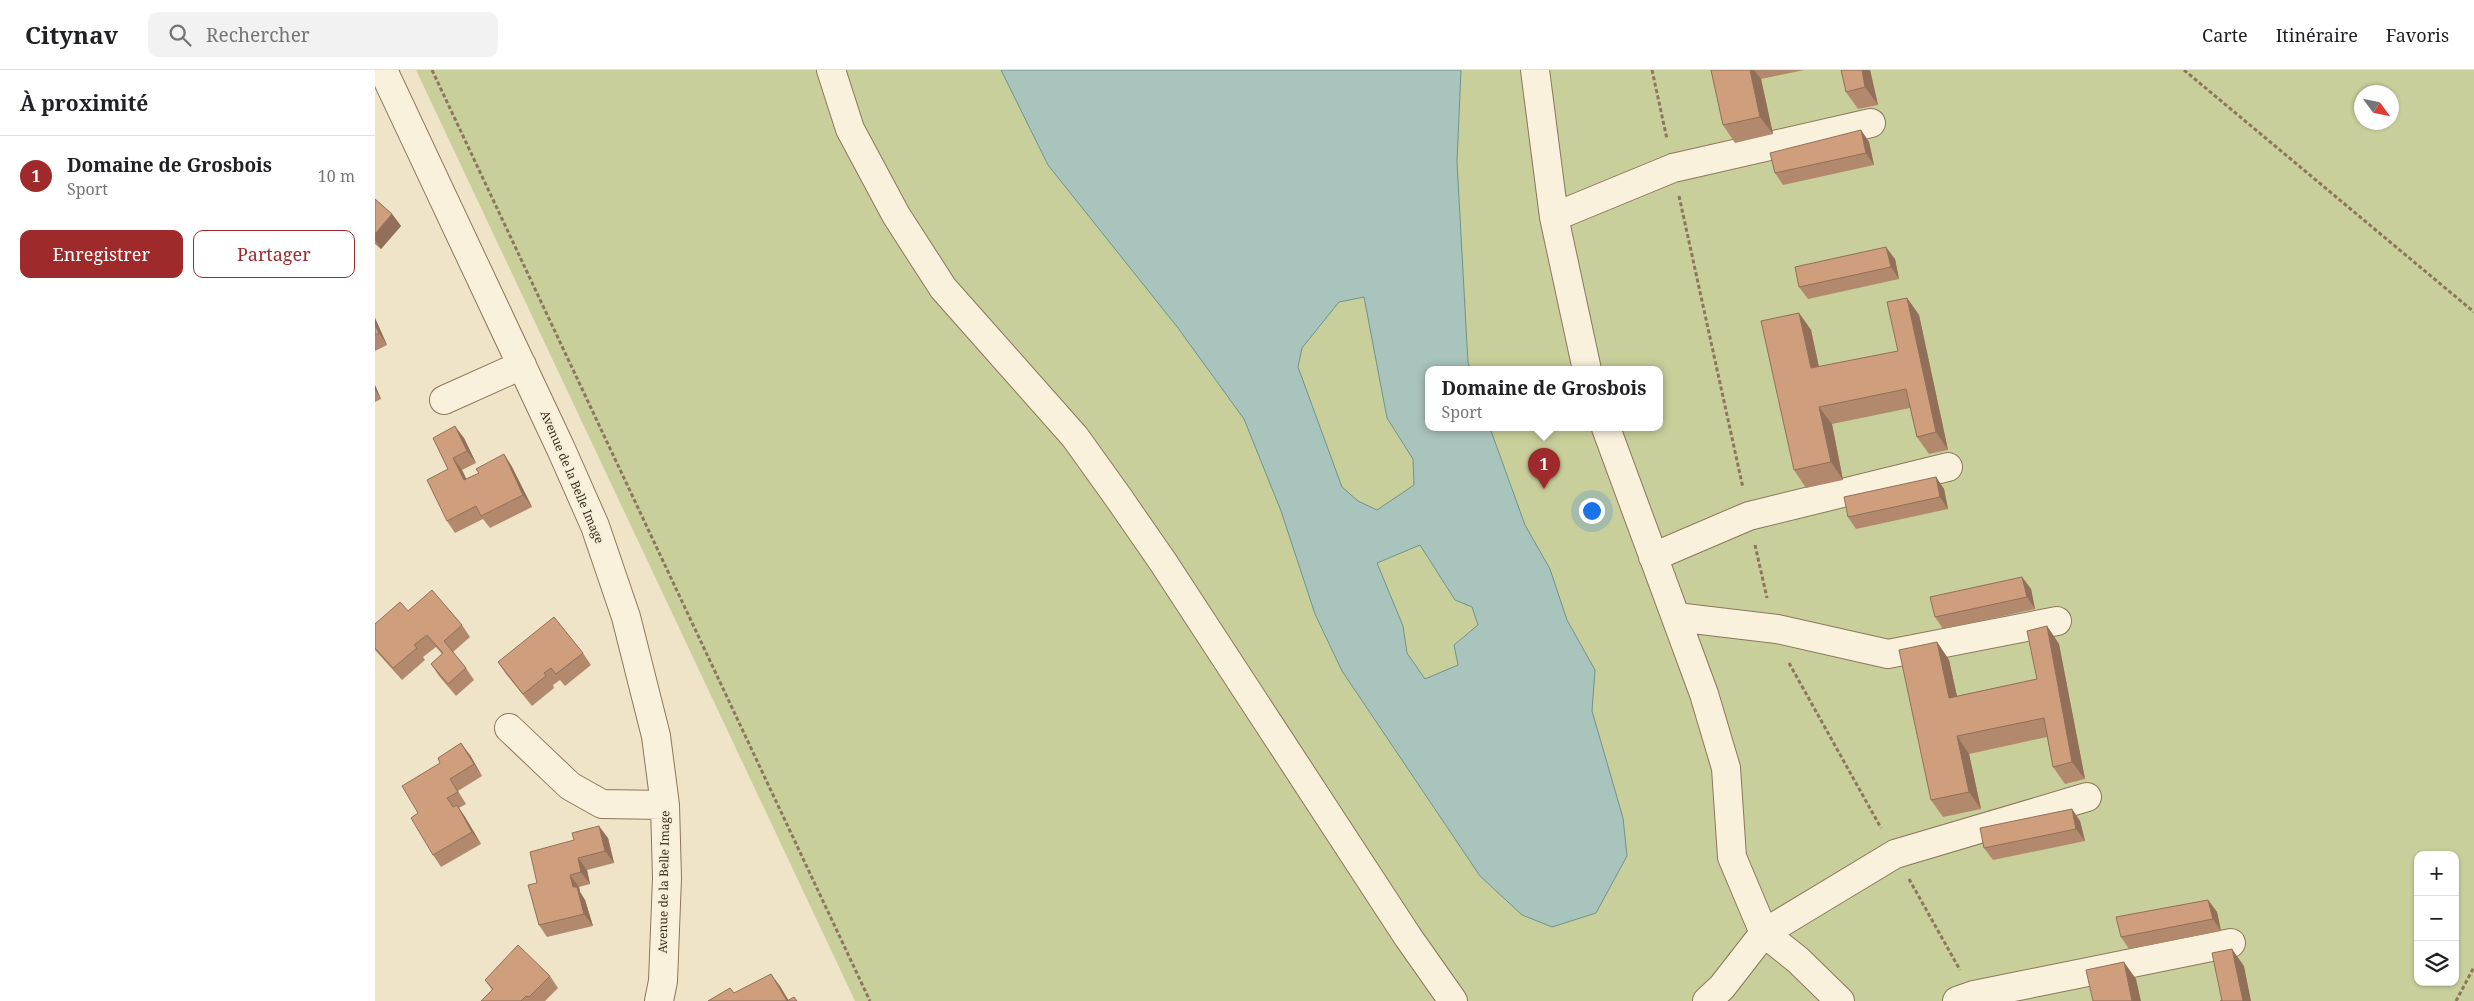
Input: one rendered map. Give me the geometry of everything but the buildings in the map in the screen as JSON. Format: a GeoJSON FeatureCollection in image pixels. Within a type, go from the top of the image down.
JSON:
{"type":"FeatureCollection","features":[{"type":"Feature","properties":{"kind":"street","name":"Avenue de la Belle Image"},"geometry":{"type":"LineString","coordinates":[[383,70],[522,365],[595,526],[627,617],[656,736],[665,805],[667,878],[663,981],[659,1001]]}},
{"type":"Feature","properties":{"kind":"street"},"geometry":{"type":"LineString","coordinates":[[831,70],[850,129],[896,215],[943,288],[1075,437],[1113,489],[1169,570],[1408,938],[1453,1001]]}},
{"type":"Feature","properties":{"kind":"street"},"geometry":{"type":"LineString","coordinates":[[1535,70],[1554,217],[1586,366]]}},
{"type":"Feature","properties":{"kind":"street"},"geometry":{"type":"LineString","coordinates":[[1554,217],[1673,168],[1871,123]]}},
{"type":"Feature","properties":{"kind":"street"},"geometry":{"type":"LineString","coordinates":[[445,400],[522,365]]}},
{"type":"Feature","properties":{"kind":"street"},"geometry":{"type":"LineString","coordinates":[[1607,431],[1704,694],[1726,768],[1732,857],[1764,933],[1798,960],[1840,1001]]}},
{"type":"Feature","properties":{"kind":"street"},"geometry":{"type":"LineString","coordinates":[[1653,557],[1749,516],[1948,467]]}},
{"type":"Feature","properties":{"kind":"street"},"geometry":{"type":"LineString","coordinates":[[1676,618],[1777,629],[1888,654],[2057,621]]}},
{"type":"Feature","properties":{"kind":"street"},"geometry":{"type":"LineString","coordinates":[[509,728],[570,786],[602,804],[665,805]]}},
{"type":"Feature","properties":{"kind":"street"},"geometry":{"type":"LineString","coordinates":[[1707,1001],[1723,986],[1764,933],[1895,854],[2087,797]]}},
{"type":"Feature","properties":{"kind":"street"},"geometry":{"type":"LineString","coordinates":[[1966,998],[2231,943]]}},
{"type":"Feature","properties":{"kind":"path"},"geometry":{"type":"LineString","coordinates":[[432,70],[870,1001]]}},
{"type":"Feature","properties":{"kind":"path"},"geometry":{"type":"LineString","coordinates":[[1652,70],[1770,611],[1792,668],[1895,854],[1966,998]]}},
{"type":"Feature","properties":{"kind":"path"},"geometry":{"type":"LineString","coordinates":[[2184,70],[2474,312]]}},
{"type":"Feature","properties":{"kind":"path"},"geometry":{"type":"LineString","coordinates":[[2456,1001],[2474,967]]}},
{"type":"Feature","properties":{"kind":"green space"},"geometry":{"type":"Polygon","coordinates":[[[416,70],[2474,70],[2474,1001],[855,1001],[416,70]]]}},
{"type":"Feature","properties":{"kind":"water"},"geometry":{"type":"Polygon","coordinates":[[[1001,70],[1461,70],[1457,162],[1469,366],[1425,366],[1425,431],[1491,431],[1525,525],[1550,569],[1567,620],[1595,670],[1592,711],[1623,818],[1627,856],[1596,913],[1552,927],[1522,915],[1480,876],[1342,671],[1315,614],[1281,511],[1244,419],[1178,328],[1048,165],[1001,70]],[[1364,297],[1339,302],[1302,348],[1298,367],[1342,487],[1358,501],[1377,510],[1414,485],[1413,459],[1387,418],[1364,297]],[[1420,545],[1377,563],[1403,626],[1407,653],[1425,679],[1458,665],[1454,645],[1478,625],[1472,607],[1455,600],[1420,545]]]}},
{"type":"Feature","properties":{"kind":"place","name":"Domaine de Grosbois"},"geometry":{"type":"Point","coordinates":[1544,489]}}]}
